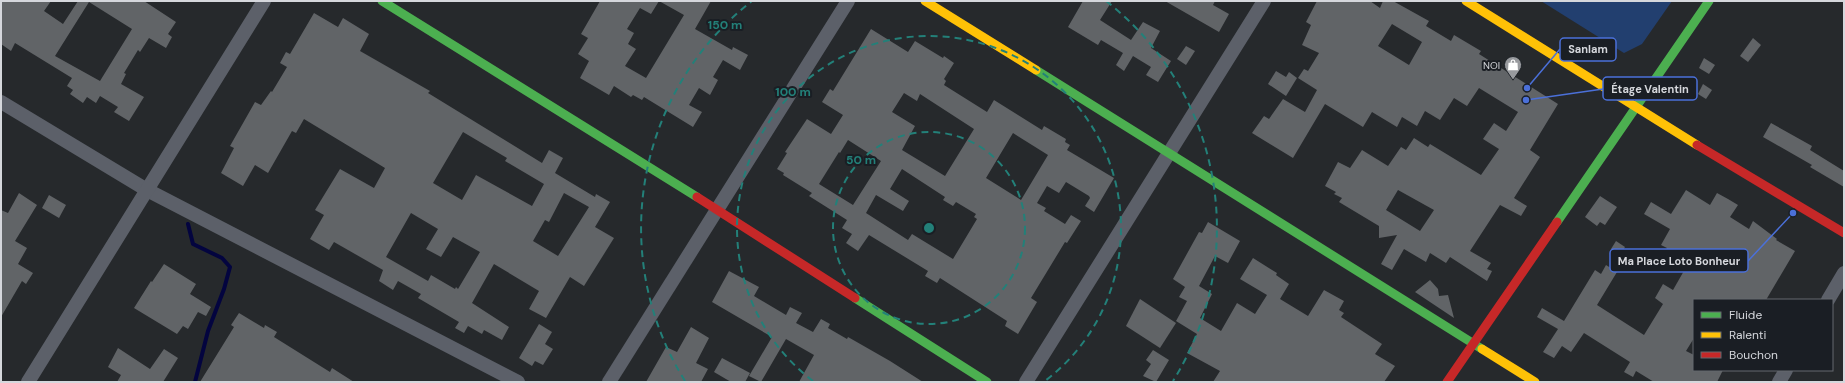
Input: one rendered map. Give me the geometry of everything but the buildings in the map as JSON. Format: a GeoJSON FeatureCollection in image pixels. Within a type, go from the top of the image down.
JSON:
{"type":"FeatureCollection","features":[{"type":"Feature","properties":{"kind":"street"},"geometry":{"type":"LineString","coordinates":[[28,382],[264,1]]}},
{"type":"Feature","properties":{"kind":"street"},"geometry":{"type":"LineString","coordinates":[[382,1],[718,210],[987,382]]}},
{"type":"Feature","properties":{"kind":"street"},"geometry":{"type":"LineString","coordinates":[[609,382],[848,1]]}},
{"type":"Feature","properties":{"kind":"street"},"geometry":{"type":"LineString","coordinates":[[925,1],[1535,382]]}},
{"type":"Feature","properties":{"kind":"street"},"geometry":{"type":"LineString","coordinates":[[1026,382],[1264,1]]}},
{"type":"Feature","properties":{"kind":"street"},"geometry":{"type":"LineString","coordinates":[[1466,1],[1636,108],[1844,233]]}},
{"type":"Feature","properties":{"kind":"street"},"geometry":{"type":"LineString","coordinates":[[1447,382],[1709,1]]}},
{"type":"Feature","properties":{"kind":"street"},"geometry":{"type":"LineString","coordinates":[[1,102],[147,190],[518,382]]}},
{"type":"Feature","properties":{"kind":"street"},"geometry":{"type":"LineString","coordinates":[[1829,299],[1844,273]]}},
{"type":"Feature","properties":{"kind":"street"},"geometry":{"type":"LineString","coordinates":[[1779,382],[1785,371]]}},
{"type":"Feature","properties":{"kind":"shaded area"},"geometry":{"type":"Polygon","coordinates":[[[1541,1],[1672,1],[1642,44],[1624,53],[1541,1]]]}},
{"type":"Feature","properties":{"kind":"waterway"},"geometry":{"type":"LineString","coordinates":[[188,224],[193,244],[222,258],[230,267],[224,289],[208,331],[195,382]]}},
{"type":"Feature","properties":{"kind":"traffic: fast"},"geometry":{"type":"LineString","coordinates":[[382,1],[697,197]]}},
{"type":"Feature","properties":{"kind":"traffic: fast"},"geometry":{"type":"LineString","coordinates":[[1557,222],[1709,1]]}},
{"type":"Feature","properties":{"kind":"traffic: fast"},"geometry":{"type":"LineString","coordinates":[[1036,70],[1482,349]]}},
{"type":"Feature","properties":{"kind":"traffic: fast"},"geometry":{"type":"LineString","coordinates":[[855,298],[987,382]]}},
{"type":"Feature","properties":{"kind":"traffic: slow"},"geometry":{"type":"LineString","coordinates":[[925,1],[1036,70]]}},
{"type":"Feature","properties":{"kind":"traffic: slow"},"geometry":{"type":"LineString","coordinates":[[1466,1],[1697,145]]}},
{"type":"Feature","properties":{"kind":"traffic: slow"},"geometry":{"type":"LineString","coordinates":[[1482,349],[1535,382]]}},
{"type":"Feature","properties":{"kind":"traffic: jam"},"geometry":{"type":"LineString","coordinates":[[1697,145],[1844,233]]}},
{"type":"Feature","properties":{"kind":"traffic: jam"},"geometry":{"type":"LineString","coordinates":[[697,197],[855,298]]}},
{"type":"Feature","properties":{"kind":"traffic: jam"},"geometry":{"type":"LineString","coordinates":[[1447,382],[1557,222]]}},
{"type":"Feature","properties":{"kind":"place","name":"NOI"},"geometry":{"type":"Point","coordinates":[1513,80]}},
{"type":"Feature","properties":{"kind":"place","name":"Sanlam"},"geometry":{"type":"Point","coordinates":[1527,88]}},
{"type":"Feature","properties":{"kind":"place","name":"Étage Valentin"},"geometry":{"type":"Point","coordinates":[1526,100]}},
{"type":"Feature","properties":{"kind":"place","name":"Ma Place Loto Bonheur"},"geometry":{"type":"Point","coordinates":[1793,213]}}]}
